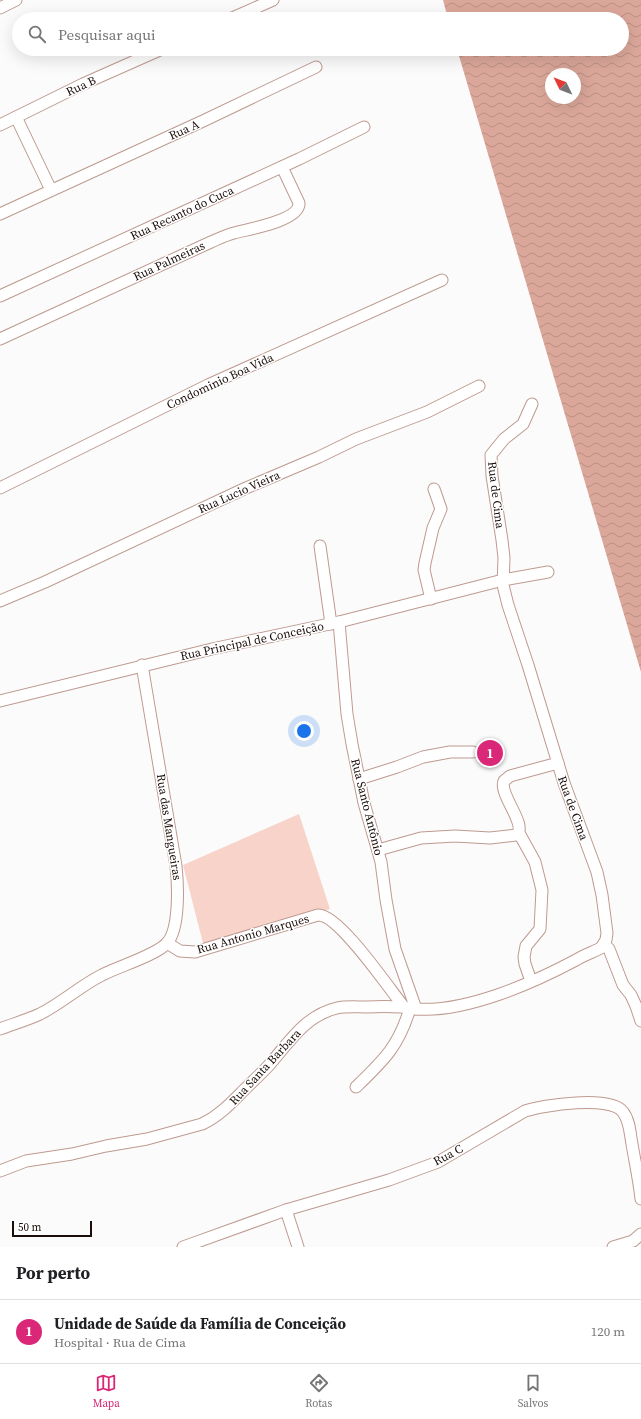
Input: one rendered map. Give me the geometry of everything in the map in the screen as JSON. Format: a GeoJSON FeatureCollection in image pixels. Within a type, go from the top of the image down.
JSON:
{"type":"FeatureCollection","features":[{"type":"Feature","properties":{"kind":"street"},"geometry":{"type":"LineString","coordinates":[[0,8],[16,0]]}},
{"type":"Feature","properties":{"kind":"street"},"geometry":{"type":"LineString","coordinates":[[246,12],[273,0]]}},
{"type":"Feature","properties":{"kind":"street","name":"Rua B"},"geometry":{"type":"LineString","coordinates":[[0,125],[82,84],[146,56]]}},
{"type":"Feature","properties":{"kind":"street","name":"Rua A"},"geometry":{"type":"LineString","coordinates":[[0,214],[316,68]]}},
{"type":"Feature","properties":{"kind":"street"},"geometry":{"type":"LineString","coordinates":[[16,117],[51,190]]}},
{"type":"Feature","properties":{"kind":"street","name":"Rua Recanto do Cuca"},"geometry":{"type":"LineString","coordinates":[[0,296],[282,167],[364,127]]}},
{"type":"Feature","properties":{"kind":"street","name":"Rua Palmeiras"},"geometry":{"type":"LineString","coordinates":[[0,339],[210,242],[228,235],[263,226],[289,216],[300,206],[282,167]]}},
{"type":"Feature","properties":{"kind":"street","name":"Condominio Boa Vida"},"geometry":{"type":"LineString","coordinates":[[0,488],[208,385],[442,280]]}},
{"type":"Feature","properties":{"kind":"street","name":"Rua Lucio Vieira"},"geometry":{"type":"LineString","coordinates":[[0,601],[45,582],[246,488],[319,457],[356,439],[427,412],[479,386]]}},
{"type":"Feature","properties":{"kind":"street","name":"Rua de Cima"},"geometry":{"type":"LineString","coordinates":[[532,404],[523,424],[504,439],[491,455],[494,491],[504,558],[503,580],[508,605],[570,804],[597,872],[606,922],[607,936],[604,944]]}},
{"type":"Feature","properties":{"kind":"street"},"geometry":{"type":"LineString","coordinates":[[431,599],[427,585],[424,563],[440,508],[434,489]]}},
{"type":"Feature","properties":{"kind":"street","name":"Rua Santo Antônio"},"geometry":{"type":"LineString","coordinates":[[320,546],[335,623],[347,714],[359,779],[372,834],[381,862],[395,949],[409,989],[410,1008]]}},
{"type":"Feature","properties":{"kind":"street","name":"Rua Principal de Conceição"},"geometry":{"type":"LineString","coordinates":[[0,701],[142,665],[265,637],[335,623],[503,580],[548,572]]}},
{"type":"Feature","properties":{"kind":"street","name":"Rua das Mangueiras"},"geometry":{"type":"LineString","coordinates":[[142,665],[178,880],[177,905],[173,930],[167,943]]}},
{"type":"Feature","properties":{"kind":"street"},"geometry":{"type":"LineString","coordinates":[[359,779],[398,767],[423,757],[450,752],[473,752]]}},
{"type":"Feature","properties":{"kind":"street"},"geometry":{"type":"LineString","coordinates":[[531,981],[524,957],[526,946],[540,929],[542,890],[535,862],[519,833],[520,830],[518,822],[502,787],[504,781],[510,776],[558,763]]}},
{"type":"Feature","properties":{"kind":"street"},"geometry":{"type":"LineString","coordinates":[[378,850],[421,838],[455,836],[490,838],[512,836],[519,833]]}},
{"type":"Feature","properties":{"kind":"street","name":"Rua Antonio Marques"},"geometry":{"type":"LineString","coordinates":[[167,943],[180,951],[195,952],[318,915],[323,915],[329,918],[343,931],[410,1008]]}},
{"type":"Feature","properties":{"kind":"street"},"geometry":{"type":"LineString","coordinates":[[0,1029],[40,1014],[101,976],[151,954],[167,943]]}},
{"type":"Feature","properties":{"kind":"street"},"geometry":{"type":"LineString","coordinates":[[356,1087],[386,1058],[398,1040],[410,1008],[430,1010],[463,1004],[489,997],[546,976],[597,950],[604,944],[609,949],[623,985],[631,995],[641,1021]]}},
{"type":"Feature","properties":{"kind":"street","name":"Rua Santa Barbara"},"geometry":{"type":"LineString","coordinates":[[0,1171],[26,1161],[72,1154],[147,1139],[202,1124],[210,1120],[232,1103],[270,1064],[299,1029],[312,1019],[337,1008],[382,1006],[410,1008]]}},
{"type":"Feature","properties":{"kind":"street","name":"Rua C"},"geometry":{"type":"LineString","coordinates":[[183,1247],[286,1210],[406,1174],[443,1158],[525,1111],[539,1106],[602,1103],[613,1104],[620,1108],[624,1112],[629,1128],[641,1199]]}},
{"type":"Feature","properties":{"kind":"street"},"geometry":{"type":"LineString","coordinates":[[286,1210],[298,1247]]}},
{"type":"Feature","properties":{"kind":"street"},"geometry":{"type":"LineString","coordinates":[[613,1247],[633,1242],[641,1234]]}},
{"type":"Feature","properties":{"kind":"shaded area"},"geometry":{"type":"Polygon","coordinates":[[[299,814],[330,909],[204,947],[183,865],[299,814]]]}},
{"type":"Feature","properties":{"kind":"water"},"geometry":{"type":"Polygon","coordinates":[[[443,0],[641,0],[641,672],[459,56],[629,56],[629,12],[446,12],[443,0]]]}},
{"type":"Feature","properties":{"kind":"place","name":"Unidade de Saúde da Família de Conceição"},"geometry":{"type":"Point","coordinates":[490,753]}}]}
